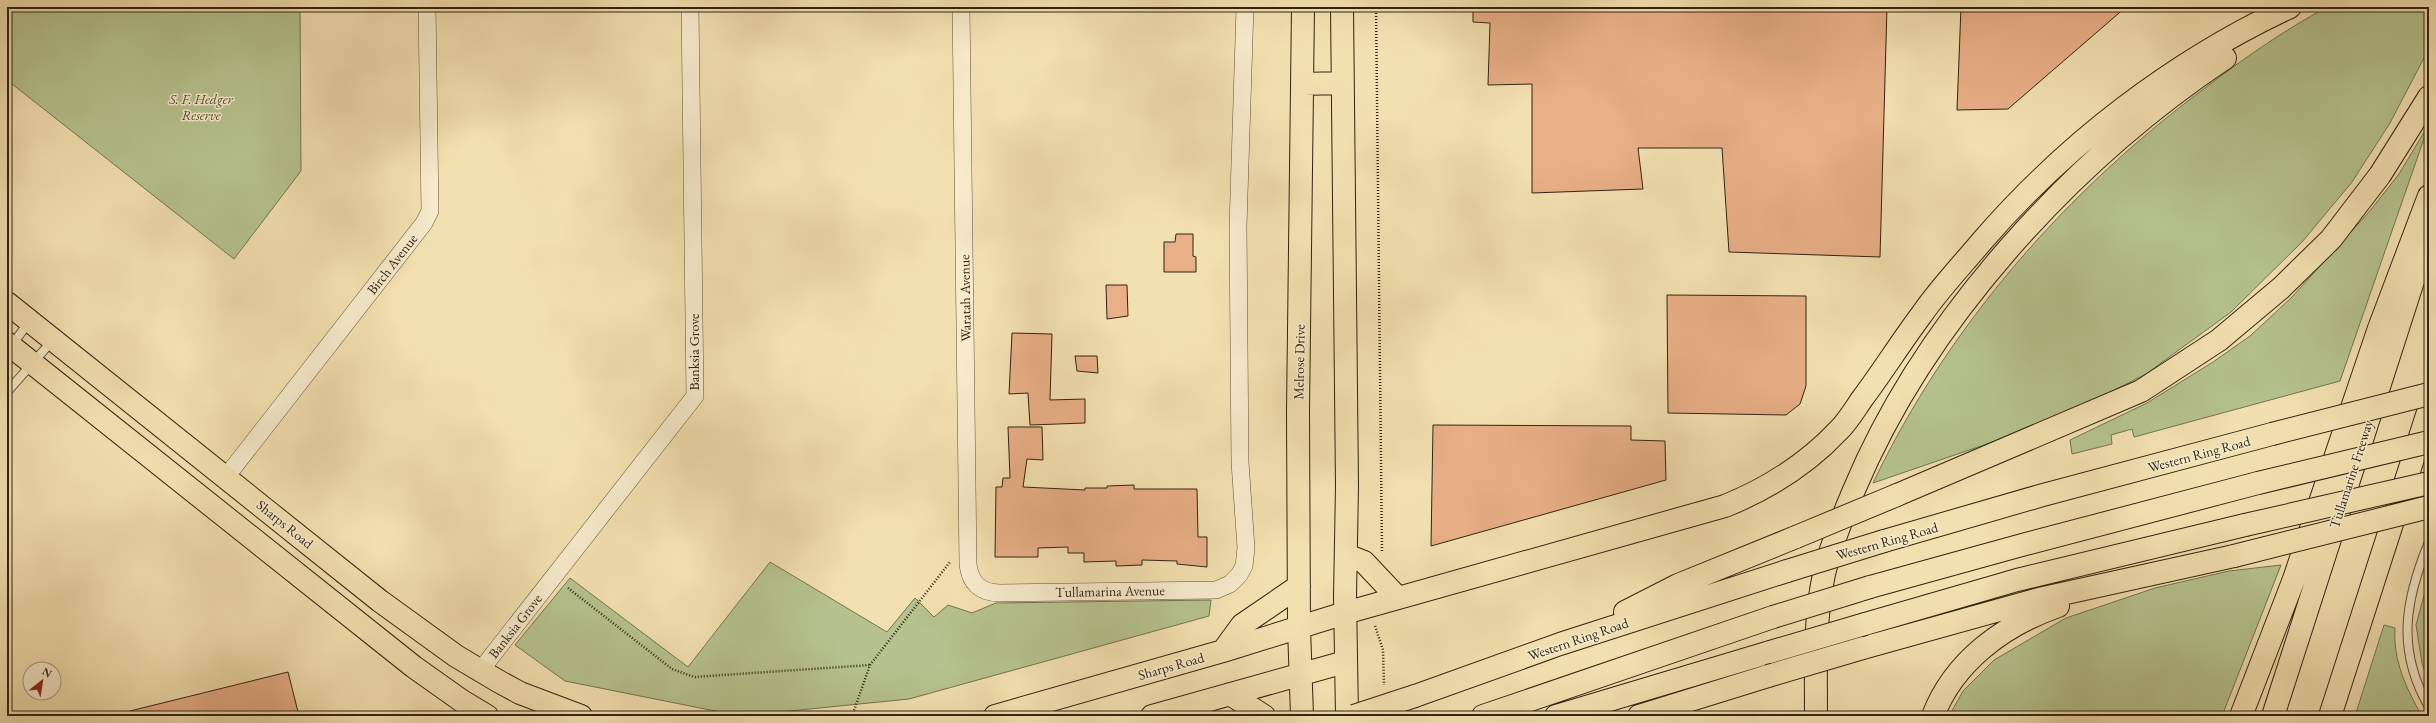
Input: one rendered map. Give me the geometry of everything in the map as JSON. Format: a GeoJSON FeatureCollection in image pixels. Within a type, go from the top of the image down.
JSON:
{"type":"FeatureCollection","features":[{"type":"Feature","properties":{"kind":"main road","name":"Melrose Drive"},"geometry":{"type":"LineString","coordinates":[[1302,716],[1299,627],[1298,411],[1303,7]]}},
{"type":"Feature","properties":{"kind":"main road"},"geometry":{"type":"LineString","coordinates":[[1342,7],[1347,486],[1345,612],[1347,716]]}},
{"type":"Feature","properties":{"kind":"main road","name":"Sharps Road"},"geometry":{"type":"LineString","coordinates":[[995,716],[1224,651],[1345,612],[1725,506],[1750,496],[1810,456],[1840,429],[1923,312],[1984,239],[2026,194],[2145,91],[2247,27],[2290,7]]}},
{"type":"Feature","properties":{"kind":"main road"},"geometry":{"type":"LineString","coordinates":[[1816,716],[1816,621],[1824,574],[1839,526],[1863,468],[1886,422],[1933,346],[1974,292],[2025,232],[2110,146],[2205,71],[2303,7]]}},
{"type":"Feature","properties":{"kind":"main road"},"geometry":{"type":"LineString","coordinates":[[1303,84],[1342,83]]}},
{"type":"Feature","properties":{"kind":"main road"},"geometry":{"type":"LineString","coordinates":[[1560,644],[1678,585],[1897,495],[2141,390],[2219,340],[2281,288],[2330,239],[2380,175],[2429,97]]}},
{"type":"Feature","properties":{"kind":"main road"},"geometry":{"type":"LineString","coordinates":[[2241,716],[2294,579],[2378,331],[2429,196]]}},
{"type":"Feature","properties":{"kind":"main road","name":"Tullamarine Freeway"},"geometry":{"type":"LineString","coordinates":[[2273,716],[2429,233]]}},
{"type":"Feature","properties":{"kind":"main road","name":"Sharps Road"},"geometry":{"type":"LineString","coordinates":[[7,303],[54,339],[380,601],[439,645],[480,671],[520,693],[581,716]]}},
{"type":"Feature","properties":{"kind":"main road"},"geometry":{"type":"LineString","coordinates":[[9,347],[33,364],[361,626],[456,697],[487,716]]}},
{"type":"Feature","properties":{"kind":"main road","name":"Western Ring Road"},"geometry":{"type":"LineString","coordinates":[[1354,716],[1415,696],[1560,644],[1884,541],[2043,495],[2429,394]]}},
{"type":"Feature","properties":{"kind":"main road"},"geometry":{"type":"LineString","coordinates":[[2330,716],[2429,409]]}},
{"type":"Feature","properties":{"kind":"main road"},"geometry":{"type":"LineString","coordinates":[[1483,716],[1773,617],[1870,587],[2022,544],[2258,483],[2429,442]]}},
{"type":"Feature","properties":{"kind":"main road"},"geometry":{"type":"LineString","coordinates":[[1556,716],[2017,580],[2245,525],[2429,483]]}},
{"type":"Feature","properties":{"kind":"main road"},"geometry":{"type":"LineString","coordinates":[[1933,716],[1959,670],[1975,653],[2014,626],[2054,608],[2079,599],[2234,556],[2429,507]]}},
{"type":"Feature","properties":{"kind":"main road"},"geometry":{"type":"LineString","coordinates":[[1346,555],[1364,562],[1398,598]]}},
{"type":"Feature","properties":{"kind":"main road"},"geometry":{"type":"LineString","coordinates":[[1639,716],[1863,648],[2039,599],[2234,556]]}},
{"type":"Feature","properties":{"kind":"main road"},"geometry":{"type":"LineString","coordinates":[[1224,651],[1242,625],[1299,586]]}},
{"type":"Feature","properties":{"kind":"main road"},"geometry":{"type":"LineString","coordinates":[[1152,716],[1345,662]]}},
{"type":"Feature","properties":{"kind":"main road"},"geometry":{"type":"LineString","coordinates":[[1230,694],[1264,716]]}},
{"type":"Feature","properties":{"kind":"street","name":"Birch Avenue"},"geometry":{"type":"LineString","coordinates":[[226,477],[424,223],[430,211],[426,7]]}},
{"type":"Feature","properties":{"kind":"street","name":"Banksia Grove"},"geometry":{"type":"LineString","coordinates":[[480,671],[695,396],[690,7]]}},
{"type":"Feature","properties":{"kind":"street","name":"Waratah Avenue"},"geometry":{"type":"LineString","coordinates":[[961,7],[968,564],[969,573],[977,586]]}},
{"type":"Feature","properties":{"kind":"street","name":"Tullamarina Avenue"},"geometry":{"type":"LineString","coordinates":[[977,586],[983,590],[999,593],[1216,590],[1230,584],[1239,575],[1245,562],[1246,548],[1240,462],[1238,226],[1245,7]]}},
{"type":"Feature","properties":{"kind":"lane"},"geometry":{"type":"LineString","coordinates":[[9,347],[30,321]]}},
{"type":"Feature","properties":{"kind":"lane"},"geometry":{"type":"LineString","coordinates":[[7,392],[54,339]]}},
{"type":"Feature","properties":{"kind":"lane"},"geometry":{"type":"LineString","coordinates":[[2429,542],[2421,560],[2409,606],[2407,629],[2410,664],[2414,681],[2429,707]]}},
{"type":"Feature","properties":{"kind":"path"},"geometry":{"type":"LineString","coordinates":[[1376,7],[1382,557],[1390,572],[1382,580]]}},
{"type":"Feature","properties":{"kind":"path"},"geometry":{"type":"LineString","coordinates":[[852,716],[870,666],[950,562]]}},
{"type":"Feature","properties":{"kind":"path"},"geometry":{"type":"LineString","coordinates":[[568,588],[672,670],[682,674],[694,677],[870,666]]}},
{"type":"Feature","properties":{"kind":"green space","name":"S. F. Hedger Reserve"},"geometry":{"type":"Polygon","coordinates":[[[7,7],[300,7],[301,171],[234,259],[7,80],[7,7]]]}},
{"type":"Feature","properties":{"kind":"green space"},"geometry":{"type":"Polygon","coordinates":[[[2327,7],[2429,7],[2429,45],[2426,54],[2390,123],[2352,182],[2302,242],[2231,312],[2146,374],[2051,422],[1873,483],[1903,425],[1938,368],[1975,315],[2016,264],[2060,215],[2107,169],[2157,126],[2209,85],[2266,44],[2327,7]]]}},
{"type":"Feature","properties":{"kind":"green space"},"geometry":{"type":"Polygon","coordinates":[[[2429,124],[2340,381],[2134,437],[2132,429],[2111,435],[2112,444],[2072,454],[2070,440],[2147,403],[2213,362],[2250,336],[2291,298],[2369,212],[2399,174],[2429,124]]]}},
{"type":"Feature","properties":{"kind":"green space"},"geometry":{"type":"Polygon","coordinates":[[[770,562],[887,632],[915,598],[934,617],[948,605],[972,613],[996,603],[1211,600],[1209,616],[909,699],[740,716],[565,681],[515,645],[570,578],[688,667],[770,562]]]}},
{"type":"Feature","properties":{"kind":"green space"},"geometry":{"type":"Polygon","coordinates":[[[2281,565],[2222,716],[1949,716],[1963,691],[1994,660],[2066,618],[2155,588],[2229,571],[2281,565]]]}},
{"type":"Feature","properties":{"kind":"green space"},"geometry":{"type":"Polygon","coordinates":[[[2429,577],[2429,685],[2422,663],[2416,625],[2429,577]]]}},
{"type":"Feature","properties":{"kind":"green space"},"geometry":{"type":"Polygon","coordinates":[[[2384,625],[2395,628],[2398,663],[2406,685],[2422,716],[2355,716],[2384,625]]]}},
{"type":"Feature","properties":{"kind":"building"},"geometry":{"type":"Polygon","coordinates":[[[1473,7],[1887,7],[1880,257],[1729,252],[1722,148],[1638,148],[1643,189],[1532,193],[1532,84],[1488,85],[1490,23],[1473,22],[1473,7]]]}},
{"type":"Feature","properties":{"kind":"building"},"geometry":{"type":"Polygon","coordinates":[[[1961,7],[2126,7],[2008,109],[1957,110],[1961,7]]]}},
{"type":"Feature","properties":{"kind":"building"},"geometry":{"type":"Polygon","coordinates":[[[1176,234],[1193,234],[1193,256],[1196,257],[1196,272],[1164,272],[1164,242],[1175,242],[1176,234]]]}},
{"type":"Feature","properties":{"kind":"building"},"geometry":{"type":"Polygon","coordinates":[[[1106,285],[1127,285],[1128,316],[1107,319],[1106,285]]]}},
{"type":"Feature","properties":{"kind":"building"},"geometry":{"type":"Polygon","coordinates":[[[1667,295],[1806,296],[1806,386],[1800,404],[1786,415],[1668,413],[1667,295]]]}},
{"type":"Feature","properties":{"kind":"building"},"geometry":{"type":"Polygon","coordinates":[[[1012,333],[1052,334],[1050,400],[1085,399],[1085,423],[1030,425],[1028,393],[1009,394],[1012,333]]]}},
{"type":"Feature","properties":{"kind":"building"},"geometry":{"type":"Polygon","coordinates":[[[1075,356],[1097,356],[1098,373],[1077,371],[1075,356]]]}},
{"type":"Feature","properties":{"kind":"building"},"geometry":{"type":"Polygon","coordinates":[[[1433,425],[1631,426],[1631,440],[1665,441],[1666,480],[1431,546],[1433,425]]]}},
{"type":"Feature","properties":{"kind":"building"},"geometry":{"type":"Polygon","coordinates":[[[1008,427],[1042,427],[1043,460],[1027,459],[1023,487],[1085,490],[1085,488],[1107,488],[1107,486],[1134,485],[1134,489],[1197,489],[1198,537],[1207,537],[1207,567],[1177,564],[1177,561],[1142,560],[1142,565],[1116,566],[1116,561],[1084,562],[1084,553],[1068,553],[1068,547],[1038,548],[1038,557],[995,557],[996,487],[1002,487],[1003,478],[1010,478],[1008,427]]]}},
{"type":"Feature","properties":{"kind":"building"},"geometry":{"type":"Polygon","coordinates":[[[288,672],[299,716],[130,716],[130,711],[288,672]]]}}]}
